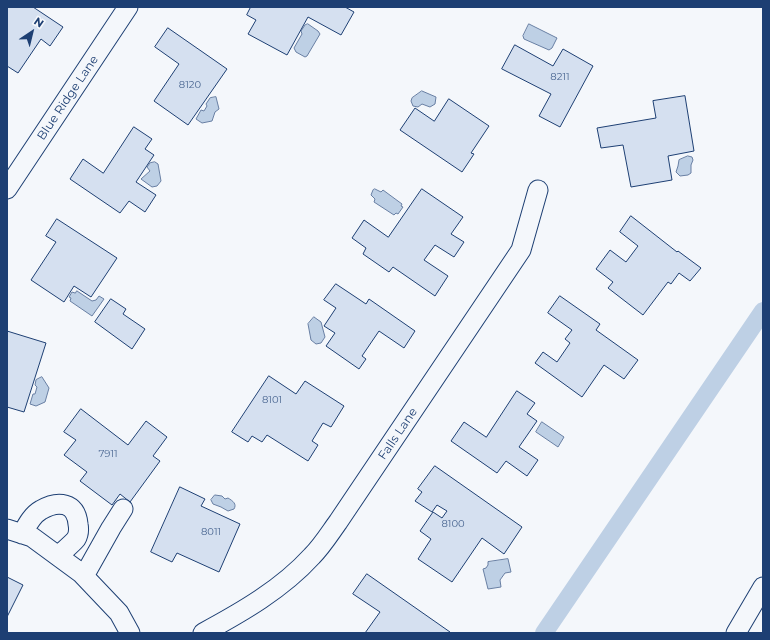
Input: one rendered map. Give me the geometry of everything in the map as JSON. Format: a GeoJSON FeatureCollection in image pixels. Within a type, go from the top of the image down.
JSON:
{"type":"FeatureCollection","features":[{"type":"Feature","properties":{"kind":"street","name":"Blue Ridge Lane"},"geometry":{"type":"LineString","coordinates":[[7,189],[128,7]]}},
{"type":"Feature","properties":{"kind":"street","name":"Falls Lane"},"geometry":{"type":"LineString","coordinates":[[203,633],[231,618],[276,588],[313,556],[338,522],[522,250],[538,190]]}},
{"type":"Feature","properties":{"kind":"street"},"geometry":{"type":"LineString","coordinates":[[14,531],[41,510],[52,505],[63,504],[73,509],[78,520],[79,530],[76,539],[58,556]]}},
{"type":"Feature","properties":{"kind":"street"},"geometry":{"type":"LineString","coordinates":[[84,576],[123,509]]}},
{"type":"Feature","properties":{"kind":"street"},"geometry":{"type":"LineString","coordinates":[[14,531],[32,537],[84,576],[119,613],[130,633]]}},
{"type":"Feature","properties":{"kind":"street"},"geometry":{"type":"LineString","coordinates":[[736,633],[763,587]]}},
{"type":"Feature","properties":{"kind":"water"},"geometry":{"type":"Polygon","coordinates":[[[308,24],[320,34],[305,57],[296,52],[294,48],[302,34],[301,31],[305,25],[308,24]]]}},
{"type":"Feature","properties":{"kind":"water"},"geometry":{"type":"Polygon","coordinates":[[[529,24],[557,38],[552,48],[549,50],[524,39],[523,36],[529,24]]]}},
{"type":"Feature","properties":{"kind":"water"},"geometry":{"type":"Polygon","coordinates":[[[422,91],[436,97],[435,104],[430,107],[422,104],[418,107],[413,106],[411,101],[412,98],[422,91]]]}},
{"type":"Feature","properties":{"kind":"water"},"geometry":{"type":"Polygon","coordinates":[[[216,97],[219,109],[215,112],[212,121],[202,123],[196,119],[201,110],[204,111],[210,98],[216,97]]]}},
{"type":"Feature","properties":{"kind":"water"},"geometry":{"type":"Polygon","coordinates":[[[688,156],[692,157],[693,160],[691,165],[691,173],[680,176],[676,172],[679,160],[688,156]]]}},
{"type":"Feature","properties":{"kind":"water"},"geometry":{"type":"Polygon","coordinates":[[[155,162],[158,164],[161,181],[157,186],[152,187],[141,179],[150,171],[147,167],[150,163],[155,162]]]}},
{"type":"Feature","properties":{"kind":"water"},"geometry":{"type":"Polygon","coordinates":[[[375,189],[381,192],[383,190],[402,204],[401,206],[403,207],[398,214],[396,213],[394,215],[374,202],[375,199],[371,195],[375,189]]]}},
{"type":"Feature","properties":{"kind":"water"},"geometry":{"type":"Polygon","coordinates":[[[77,291],[92,301],[96,300],[99,296],[104,299],[92,316],[70,301],[71,298],[69,297],[72,292],[75,293],[77,291]]]}},
{"type":"Feature","properties":{"kind":"water"},"geometry":{"type":"Polygon","coordinates":[[[314,317],[321,322],[325,337],[321,343],[316,344],[311,340],[308,324],[314,317]]]}},
{"type":"Feature","properties":{"kind":"water"},"geometry":{"type":"Polygon","coordinates":[[[42,377],[49,388],[45,402],[36,406],[30,404],[37,387],[35,385],[36,380],[42,377]]]}},
{"type":"Feature","properties":{"kind":"water"},"geometry":{"type":"Polygon","coordinates":[[[542,422],[564,437],[558,447],[536,432],[542,422]]]}},
{"type":"Feature","properties":{"kind":"water"},"geometry":{"type":"Polygon","coordinates":[[[215,495],[231,500],[235,504],[234,509],[228,511],[213,504],[211,500],[215,495]]]}},
{"type":"Feature","properties":{"kind":"water"},"geometry":{"type":"Polygon","coordinates":[[[508,559],[511,572],[505,573],[500,580],[501,587],[488,589],[483,569],[486,568],[488,562],[508,559]]]}},
{"type":"Feature","properties":{"kind":"building"},"geometry":{"type":"Polygon","coordinates":[[[7,7],[33,7],[63,27],[50,46],[41,39],[18,73],[7,66],[7,7]]]}},
{"type":"Feature","properties":{"kind":"building"},"geometry":{"type":"Polygon","coordinates":[[[251,7],[345,7],[354,12],[341,35],[308,17],[287,55],[248,34],[256,20],[247,15],[251,7]]]}},
{"type":"Feature","properties":{"kind":"building"},"geometry":{"type":"Polygon","coordinates":[[[168,28],[227,69],[188,125],[154,101],[179,64],[155,47],[168,28]]]}},
{"type":"Feature","properties":{"kind":"building"},"geometry":{"type":"Polygon","coordinates":[[[515,45],[553,66],[563,49],[593,66],[560,127],[539,116],[551,94],[502,69],[515,45]]]}},
{"type":"Feature","properties":{"kind":"building"},"geometry":{"type":"Polygon","coordinates":[[[685,96],[694,151],[668,156],[672,180],[631,187],[623,145],[601,148],[597,128],[656,118],[653,101],[685,96]]]}},
{"type":"Feature","properties":{"kind":"building"},"geometry":{"type":"Polygon","coordinates":[[[449,99],[489,126],[471,153],[474,154],[462,172],[400,130],[415,108],[434,121],[449,99]]]}},
{"type":"Feature","properties":{"kind":"building"},"geometry":{"type":"Polygon","coordinates":[[[134,127],[152,139],[145,149],[154,155],[136,182],[156,195],[145,212],[129,201],[120,213],[70,179],[83,159],[103,173],[134,127]]]}},
{"type":"Feature","properties":{"kind":"building"},"geometry":{"type":"Polygon","coordinates":[[[422,189],[463,217],[451,234],[464,242],[454,257],[435,245],[424,260],[448,276],[435,296],[393,267],[389,272],[363,254],[366,248],[352,238],[364,220],[388,237],[422,189]]]}},
{"type":"Feature","properties":{"kind":"building"},"geometry":{"type":"Polygon","coordinates":[[[631,216],[677,252],[678,251],[701,268],[690,281],[679,273],[671,284],[668,282],[643,315],[608,288],[613,282],[596,269],[610,250],[626,262],[638,246],[620,232],[631,216]]]}},
{"type":"Feature","properties":{"kind":"building"},"geometry":{"type":"Polygon","coordinates":[[[57,219],[117,258],[91,297],[74,286],[64,302],[31,280],[56,242],[46,236],[57,219]]]}},
{"type":"Feature","properties":{"kind":"building"},"geometry":{"type":"Polygon","coordinates":[[[336,284],[366,304],[369,299],[415,331],[404,348],[379,331],[362,356],[366,359],[359,369],[326,346],[335,333],[324,326],[336,308],[324,300],[336,284]]]}},
{"type":"Feature","properties":{"kind":"building"},"geometry":{"type":"Polygon","coordinates":[[[560,296],[600,324],[596,330],[638,360],[624,379],[604,365],[582,397],[535,363],[543,352],[557,362],[570,343],[565,339],[572,330],[548,313],[560,296]]]}},
{"type":"Feature","properties":{"kind":"building"},"geometry":{"type":"Polygon","coordinates":[[[111,299],[126,309],[123,314],[145,329],[132,349],[95,322],[111,299]]]}},
{"type":"Feature","properties":{"kind":"building"},"geometry":{"type":"Polygon","coordinates":[[[7,331],[46,343],[24,412],[7,407],[7,331]]]}},
{"type":"Feature","properties":{"kind":"building"},"geometry":{"type":"Polygon","coordinates":[[[269,376],[296,394],[305,381],[344,406],[331,427],[323,423],[312,441],[318,445],[308,461],[267,435],[262,442],[252,436],[248,442],[232,432],[269,376]]]}},
{"type":"Feature","properties":{"kind":"building"},"geometry":{"type":"Polygon","coordinates":[[[517,391],[535,403],[527,414],[537,421],[519,447],[538,460],[527,476],[506,461],[497,473],[451,441],[464,422],[486,437],[517,391]]]}},
{"type":"Feature","properties":{"kind":"building"},"geometry":{"type":"Polygon","coordinates":[[[81,409],[128,445],[146,421],[167,437],[153,456],[160,461],[130,502],[120,494],[112,505],[80,481],[87,472],[64,455],[76,440],[64,432],[81,409]]]}},
{"type":"Feature","properties":{"kind":"building"},"geometry":{"type":"Polygon","coordinates":[[[435,466],[522,527],[504,554],[482,538],[452,582],[418,559],[431,539],[420,531],[433,512],[442,518],[447,511],[437,505],[432,512],[415,501],[422,492],[418,489],[435,466]]]}},
{"type":"Feature","properties":{"kind":"building"},"geometry":{"type":"Polygon","coordinates":[[[180,487],[205,499],[201,506],[240,524],[219,572],[177,553],[172,562],[151,552],[180,487]]]}},
{"type":"Feature","properties":{"kind":"building"},"geometry":{"type":"Polygon","coordinates":[[[367,574],[450,632],[365,633],[380,612],[353,594],[367,574]]]}},
{"type":"Feature","properties":{"kind":"building"},"geometry":{"type":"Polygon","coordinates":[[[7,577],[23,585],[7,617],[7,577]]]}},
{"type":"Feature","properties":{"kind":"waterway"},"geometry":{"type":"LineString","coordinates":[[544,633],[763,311]]}}]}
